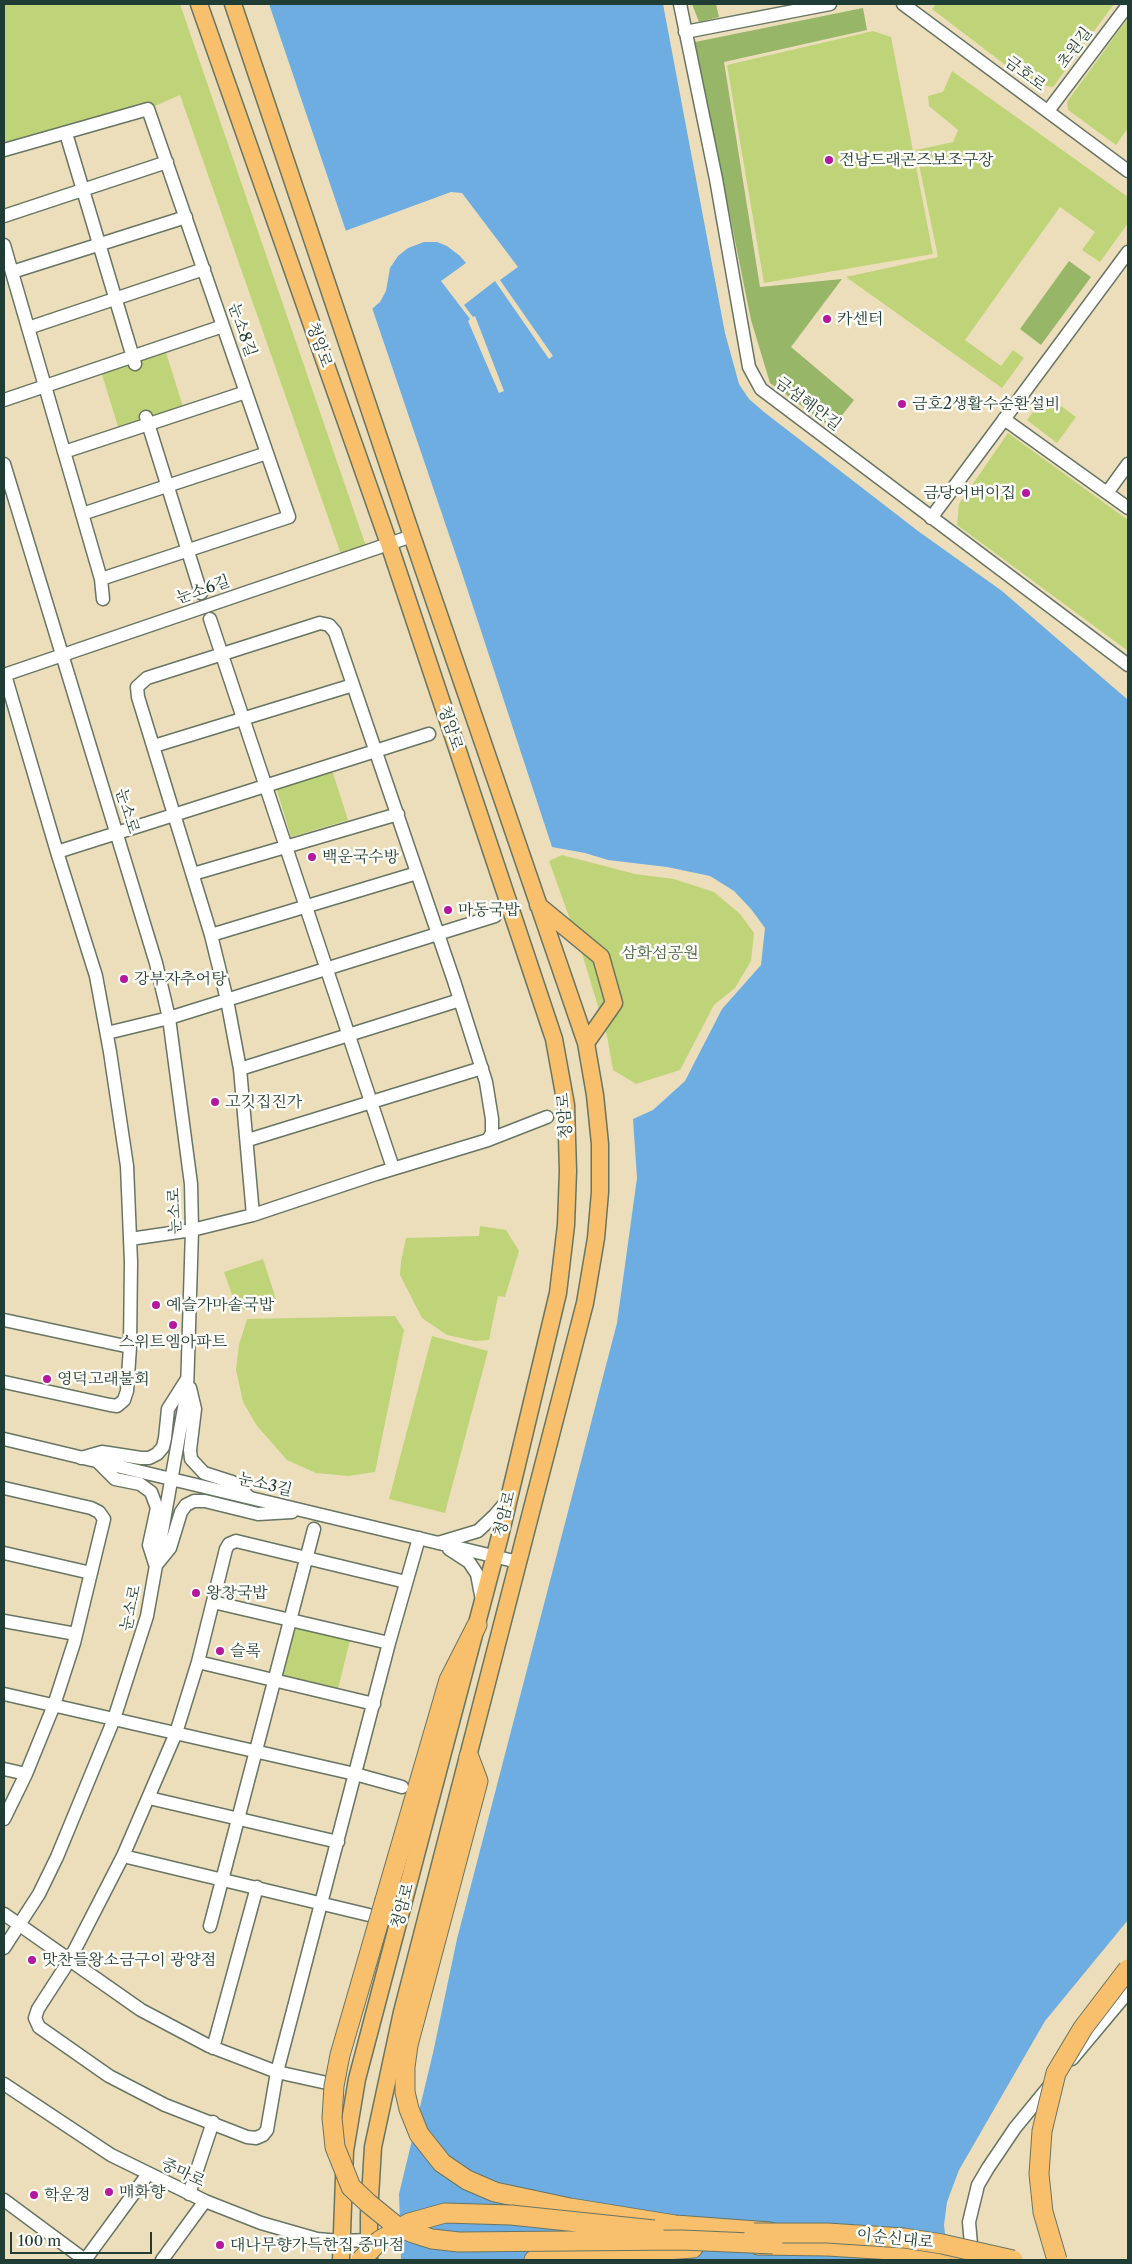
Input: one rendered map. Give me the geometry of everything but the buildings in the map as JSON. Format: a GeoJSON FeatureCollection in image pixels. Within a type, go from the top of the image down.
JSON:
{"type":"FeatureCollection","features":[{"type":"Feature","properties":{"kind":"highway"},"geometry":{"type":"LineString","coordinates":[[477,1625],[448,1680],[340,2055],[332,2118],[335,2147],[351,2187],[395,2225],[432,2239],[459,2242],[774,2238]]}},
{"type":"Feature","properties":{"kind":"highway"},"geometry":{"type":"LineString","coordinates":[[468,1757],[478,1781],[408,2045],[404,2067],[404,2092],[420,2134],[442,2163],[467,2180],[494,2192],[570,2208],[675,2225],[774,2238]]}},
{"type":"Feature","properties":{"kind":"highway"},"geometry":{"type":"LineString","coordinates":[[1057,2260],[1042,2203],[1039,2174],[1042,2131],[1056,2073],[1083,2028],[1128,1969]]}},
{"type":"Feature","properties":{"kind":"highway"},"geometry":{"type":"LineString","coordinates":[[361,2260],[379,2241],[409,2222],[445,2213],[511,2215],[673,2232],[774,2238]]}},
{"type":"Feature","properties":{"kind":"highway"},"geometry":{"type":"LineString","coordinates":[[534,2260],[674,2249],[774,2238]]}},
{"type":"Feature","properties":{"kind":"highway","name":"이순신대로"},"geometry":{"type":"LineString","coordinates":[[774,2238],[908,2251],[958,2260]]}},
{"type":"Feature","properties":{"kind":"highway","name":"이순신대로"},"geometry":{"type":"LineString","coordinates":[[774,2238],[904,2238],[942,2244],[1012,2260]]}},
{"type":"Feature","properties":{"kind":"main road","name":"청암로"},"geometry":{"type":"LineString","coordinates":[[199,4],[389,544],[554,1039],[566,1105],[566,1226],[558,1294],[477,1625],[357,2079],[345,2150],[340,2241],[341,2260]]}},
{"type":"Feature","properties":{"kind":"main road","name":"청암로"},"geometry":{"type":"LineString","coordinates":[[233,4],[412,536],[586,1043],[595,1095],[600,1144],[600,1192],[596,1238],[584,1303],[402,2012],[373,2147],[369,2240],[370,2260]]}},
{"type":"Feature","properties":{"kind":"main road"},"geometry":{"type":"LineString","coordinates":[[538,905],[601,957],[614,1003],[586,1043]]}},
{"type":"Feature","properties":{"kind":"street","name":"금섬해안길"},"geometry":{"type":"LineString","coordinates":[[680,4],[716,179],[749,367],[761,388],[1128,665]]}},
{"type":"Feature","properties":{"kind":"street"},"geometry":{"type":"LineString","coordinates":[[685,32],[776,9],[830,4]]}},
{"type":"Feature","properties":{"kind":"street","name":"금호로"},"geometry":{"type":"LineString","coordinates":[[903,4],[1128,171]]}},
{"type":"Feature","properties":{"kind":"street","name":"초원길"},"geometry":{"type":"LineString","coordinates":[[1048,111],[1128,5]]}},
{"type":"Feature","properties":{"kind":"street","name":"눈소8길"},"geometry":{"type":"LineString","coordinates":[[4,150],[148,109],[289,517],[101,579]]}},
{"type":"Feature","properties":{"kind":"street"},"geometry":{"type":"LineString","coordinates":[[68,140],[134,360]]}},
{"type":"Feature","properties":{"kind":"street"},"geometry":{"type":"LineString","coordinates":[[4,216],[167,162]]}},
{"type":"Feature","properties":{"kind":"street"},"geometry":{"type":"LineString","coordinates":[[12,272],[186,217]]}},
{"type":"Feature","properties":{"kind":"street"},"geometry":{"type":"LineString","coordinates":[[4,245],[101,579],[103,599]]}},
{"type":"Feature","properties":{"kind":"street"},"geometry":{"type":"LineString","coordinates":[[931,518],[1128,252]]}},
{"type":"Feature","properties":{"kind":"street"},"geometry":{"type":"LineString","coordinates":[[28,328],[204,269]]}},
{"type":"Feature","properties":{"kind":"street"},"geometry":{"type":"LineString","coordinates":[[4,400],[134,360],[223,326]]}},
{"type":"Feature","properties":{"kind":"street"},"geometry":{"type":"LineString","coordinates":[[64,452],[147,421],[246,392]]}},
{"type":"Feature","properties":{"kind":"street"},"geometry":{"type":"LineString","coordinates":[[1004,419],[1128,508]]}},
{"type":"Feature","properties":{"kind":"street"},"geometry":{"type":"LineString","coordinates":[[147,421],[201,593]]}},
{"type":"Feature","properties":{"kind":"street"},"geometry":{"type":"LineString","coordinates":[[82,514],[267,453]]}},
{"type":"Feature","properties":{"kind":"street","name":"눈소로"},"geometry":{"type":"LineString","coordinates":[[4,464],[156,963],[169,1018],[191,1184],[192,1230],[187,1391],[156,1566],[140,1642],[114,1719],[57,1857],[39,1894],[4,1948]]}},
{"type":"Feature","properties":{"kind":"street"},"geometry":{"type":"LineString","coordinates":[[1107,493],[1128,464]]}},
{"type":"Feature","properties":{"kind":"street","name":"눈소6길"},"geometry":{"type":"LineString","coordinates":[[4,675],[412,536]]}},
{"type":"Feature","properties":{"kind":"street"},"geometry":{"type":"LineString","coordinates":[[210,619],[394,1168]]}},
{"type":"Feature","properties":{"kind":"street"},"geometry":{"type":"LineString","coordinates":[[253,1215],[248,1140],[240,1069],[227,1000],[211,935],[138,697],[137,687],[146,678],[320,623],[329,625],[334,632],[353,684],[398,814],[482,1068],[492,1119],[492,1133],[488,1140]]}},
{"type":"Feature","properties":{"kind":"street"},"geometry":{"type":"LineString","coordinates":[[4,675],[56,852],[96,976],[107,1033],[127,1166],[130,1239],[130,1347],[124,1400],[117,1406],[4,1382]]}},
{"type":"Feature","properties":{"kind":"street"},"geometry":{"type":"LineString","coordinates":[[154,746],[353,684]]}},
{"type":"Feature","properties":{"kind":"street"},"geometry":{"type":"LineString","coordinates":[[56,852],[429,734]]}},
{"type":"Feature","properties":{"kind":"street"},"geometry":{"type":"LineString","coordinates":[[193,874],[398,814]]}},
{"type":"Feature","properties":{"kind":"street"},"geometry":{"type":"LineString","coordinates":[[211,935],[417,873]]}},
{"type":"Feature","properties":{"kind":"street"},"geometry":{"type":"LineString","coordinates":[[107,1033],[169,1018],[494,916]]}},
{"type":"Feature","properties":{"kind":"street"},"geometry":{"type":"LineString","coordinates":[[240,1069],[460,1000]]}},
{"type":"Feature","properties":{"kind":"street"},"geometry":{"type":"LineString","coordinates":[[248,1140],[482,1068]]}},
{"type":"Feature","properties":{"kind":"street"},"geometry":{"type":"LineString","coordinates":[[130,1239],[192,1230],[253,1215],[394,1168],[488,1140],[547,1118]]}},
{"type":"Feature","properties":{"kind":"street"},"geometry":{"type":"LineString","coordinates":[[4,1320],[130,1347]]}},
{"type":"Feature","properties":{"kind":"street"},"geometry":{"type":"LineString","coordinates":[[81,1458],[102,1452],[141,1458],[149,1458],[157,1454],[163,1447],[168,1409],[188,1377]]}},
{"type":"Feature","properties":{"kind":"street"},"geometry":{"type":"LineString","coordinates":[[188,1377],[195,1409],[190,1450],[191,1459],[204,1474],[232,1482],[250,1498]]}},
{"type":"Feature","properties":{"kind":"street","name":"눈소3길"},"geometry":{"type":"LineString","coordinates":[[4,1440],[518,1562]]}},
{"type":"Feature","properties":{"kind":"street"},"geometry":{"type":"LineString","coordinates":[[98,1462],[116,1478],[140,1484],[151,1492],[157,1508],[149,1545],[156,1566]]}},
{"type":"Feature","properties":{"kind":"street"},"geometry":{"type":"LineString","coordinates":[[4,1488],[91,1508],[100,1512],[104,1519],[76,1634],[54,1705],[26,1774],[4,1819]]}},
{"type":"Feature","properties":{"kind":"street"},"geometry":{"type":"LineString","coordinates":[[438,1543],[478,1530],[496,1515],[509,1498]]}},
{"type":"Feature","properties":{"kind":"street"},"geometry":{"type":"LineString","coordinates":[[156,1566],[170,1548],[181,1512],[186,1505],[194,1501],[204,1501],[258,1514],[303,1511]]}},
{"type":"Feature","properties":{"kind":"street"},"geometry":{"type":"LineString","coordinates":[[210,1926],[314,1529]]}},
{"type":"Feature","properties":{"kind":"street"},"geometry":{"type":"LineString","coordinates":[[406,1582],[236,1541],[229,1544],[226,1549],[198,1662],[176,1733],[123,1856],[69,1960],[38,2009],[35,2018],[39,2027],[109,2076],[165,2105],[247,2137],[256,2138],[263,2135],[267,2130],[277,2072],[419,1538]]}},
{"type":"Feature","properties":{"kind":"street"},"geometry":{"type":"LineString","coordinates":[[438,1543],[470,1562],[476,1574],[482,1603]]}},
{"type":"Feature","properties":{"kind":"street"},"geometry":{"type":"LineString","coordinates":[[4,1554],[91,1573]]}},
{"type":"Feature","properties":{"kind":"street"},"geometry":{"type":"LineString","coordinates":[[213,1602],[390,1643]]}},
{"type":"Feature","properties":{"kind":"street"},"geometry":{"type":"LineString","coordinates":[[4,1621],[76,1634]]}},
{"type":"Feature","properties":{"kind":"street"},"geometry":{"type":"LineString","coordinates":[[198,1662],[374,1704]]}},
{"type":"Feature","properties":{"kind":"street"},"geometry":{"type":"LineString","coordinates":[[4,1694],[402,1786]]}},
{"type":"Feature","properties":{"kind":"street"},"geometry":{"type":"LineString","coordinates":[[4,1769],[26,1774]]}},
{"type":"Feature","properties":{"kind":"street"},"geometry":{"type":"LineString","coordinates":[[149,1798],[338,1842]]}},
{"type":"Feature","properties":{"kind":"street"},"geometry":{"type":"LineString","coordinates":[[123,1856],[322,1902],[369,1915]]}},
{"type":"Feature","properties":{"kind":"street"},"geometry":{"type":"LineString","coordinates":[[214,2048],[257,1887]]}},
{"type":"Feature","properties":{"kind":"street"},"geometry":{"type":"LineString","coordinates":[[4,1914],[141,2010],[214,2048],[277,2072],[327,2083]]}},
{"type":"Feature","properties":{"kind":"street"},"geometry":{"type":"LineString","coordinates":[[972,2260],[969,2222],[978,2185],[1015,2128],[1128,1992]]}},
{"type":"Feature","properties":{"kind":"street","name":"중마로"},"geometry":{"type":"LineString","coordinates":[[4,2084],[111,2155],[205,2201],[261,2223],[318,2239],[340,2241],[369,2240]]}},
{"type":"Feature","properties":{"kind":"street"},"geometry":{"type":"LineString","coordinates":[[190,2194],[212,2122]]}},
{"type":"Feature","properties":{"kind":"street"},"geometry":{"type":"LineString","coordinates":[[4,2200],[85,2260],[148,2174]]}},
{"type":"Feature","properties":{"kind":"street"},"geometry":{"type":"LineString","coordinates":[[162,2260],[205,2201]]}},
{"type":"Feature","properties":{"kind":"green space"},"geometry":{"type":"Polygon","coordinates":[[[4,4],[180,4],[368,552],[343,560],[180,95],[148,109],[4,150],[4,4]]]}},
{"type":"Feature","properties":{"kind":"green space"},"geometry":{"type":"Polygon","coordinates":[[[692,4],[716,4],[719,17],[699,22],[692,4]]]}},
{"type":"Feature","properties":{"kind":"green space"},"geometry":{"type":"Polygon","coordinates":[[[936,4],[1114,4],[1053,87],[1029,83],[932,9],[936,4]]]}},
{"type":"Feature","properties":{"kind":"green space"},"geometry":{"type":"Polygon","coordinates":[[[863,8],[867,30],[724,62],[760,287],[842,279],[791,347],[854,400],[832,428],[770,383],[751,320],[695,42],[863,8]]]}},
{"type":"Feature","properties":{"kind":"green space"},"geometry":{"type":"Polygon","coordinates":[[[1128,18],[1128,128],[1116,145],[1068,110],[1067,102],[1128,18]]]}},
{"type":"Feature","properties":{"kind":"green space","name":"전남드래곤즈보조구장"},"geometry":{"type":"Polygon","coordinates":[[[873,31],[891,37],[933,254],[764,283],[727,65],[873,31]]]}},
{"type":"Feature","properties":{"kind":"green space"},"geometry":{"type":"Polygon","coordinates":[[[952,71],[1128,197],[1128,223],[1100,262],[1082,250],[1095,232],[1060,207],[965,340],[1001,366],[1013,350],[1024,358],[1002,388],[846,277],[938,257],[916,150],[953,142],[958,130],[929,106],[928,96],[943,92],[952,71]]]}},
{"type":"Feature","properties":{"kind":"green space"},"geometry":{"type":"Polygon","coordinates":[[[1069,261],[1091,277],[1041,345],[1020,329],[1069,261]]]}},
{"type":"Feature","properties":{"kind":"green space"},"geometry":{"type":"Polygon","coordinates":[[[164,346],[185,413],[120,433],[100,368],[164,346]]]}},
{"type":"Feature","properties":{"kind":"green space"},"geometry":{"type":"Polygon","coordinates":[[[1046,395],[1076,417],[1057,443],[1027,420],[1046,395]]]}},
{"type":"Feature","properties":{"kind":"green space"},"geometry":{"type":"Polygon","coordinates":[[[1008,433],[1128,520],[1128,651],[957,525],[959,504],[1008,433]]]}},
{"type":"Feature","properties":{"kind":"green space"},"geometry":{"type":"Polygon","coordinates":[[[332,770],[348,820],[291,837],[276,787],[332,770]]]}},
{"type":"Feature","properties":{"kind":"green space","name":"삼화섬공원"},"geometry":{"type":"Polygon","coordinates":[[[562,855],[635,874],[674,879],[714,892],[740,914],[754,933],[751,961],[735,988],[714,1005],[680,1070],[636,1084],[613,1070],[607,1036],[581,950],[549,861],[562,855]]]}},
{"type":"Feature","properties":{"kind":"green space"},"geometry":{"type":"Polygon","coordinates":[[[480,1226],[506,1230],[519,1251],[505,1297],[498,1296],[489,1340],[475,1341],[447,1335],[422,1318],[400,1275],[406,1238],[479,1236],[480,1226]]]}},
{"type":"Feature","properties":{"kind":"green space"},"geometry":{"type":"Polygon","coordinates":[[[263,1259],[276,1299],[238,1312],[224,1272],[263,1259]]]}},
{"type":"Feature","properties":{"kind":"green space"},"geometry":{"type":"Polygon","coordinates":[[[395,1316],[404,1330],[375,1472],[348,1476],[316,1473],[287,1460],[257,1426],[243,1402],[236,1370],[239,1345],[247,1319],[395,1316]]]}},
{"type":"Feature","properties":{"kind":"green space"},"geometry":{"type":"Polygon","coordinates":[[[432,1336],[488,1351],[445,1513],[389,1499],[432,1336]]]}},
{"type":"Feature","properties":{"kind":"green space"},"geometry":{"type":"Polygon","coordinates":[[[295,1627],[350,1640],[338,1689],[283,1676],[295,1627]]]}},
{"type":"Feature","properties":{"kind":"water"},"geometry":{"type":"Polygon","coordinates":[[[269,4],[663,4],[725,333],[739,384],[749,399],[918,531],[1002,591],[1128,700],[1128,1920],[1045,2021],[959,2170],[947,2202],[944,2225],[948,2260],[401,2260],[399,2194],[433,2053],[457,1939],[617,1323],[637,1178],[633,1119],[653,1110],[685,1081],[722,1009],[761,965],[765,928],[734,891],[710,876],[667,867],[608,860],[585,853],[552,847],[462,573],[269,4]]]}},
{"type":"Feature","properties":{"kind":"pier"},"geometry":{"type":"Polygon","coordinates":[[[451,192],[462,193],[518,267],[500,280],[553,356],[549,359],[495,281],[464,305],[473,317],[475,316],[504,391],[499,393],[468,321],[470,319],[441,281],[466,263],[460,256],[447,246],[437,242],[424,242],[408,248],[398,256],[390,268],[386,291],[380,302],[372,309],[345,231],[451,192]]]}},
{"type":"Feature","properties":{"kind":"place","name":"전남드래곤즈보조구장"},"geometry":{"type":"Point","coordinates":[829,160]}},
{"type":"Feature","properties":{"kind":"place","name":"카센터"},"geometry":{"type":"Point","coordinates":[827,319]}},
{"type":"Feature","properties":{"kind":"place","name":"금호2생활수순환설비"},"geometry":{"type":"Point","coordinates":[902,404]}},
{"type":"Feature","properties":{"kind":"place","name":"금당어버이집"},"geometry":{"type":"Point","coordinates":[1026,493]}},
{"type":"Feature","properties":{"kind":"place","name":"백운국수방"},"geometry":{"type":"Point","coordinates":[312,857]}},
{"type":"Feature","properties":{"kind":"place","name":"마동국밥"},"geometry":{"type":"Point","coordinates":[448,910]}},
{"type":"Feature","properties":{"kind":"place","name":"강부자추어탕"},"geometry":{"type":"Point","coordinates":[124,979]}},
{"type":"Feature","properties":{"kind":"place","name":"고깃집진가"},"geometry":{"type":"Point","coordinates":[215,1102]}},
{"type":"Feature","properties":{"kind":"place","name":"예슬가마솥국밥"},"geometry":{"type":"Point","coordinates":[156,1305]}},
{"type":"Feature","properties":{"kind":"place","name":"스위트엠아파트"},"geometry":{"type":"Point","coordinates":[173,1325]}},
{"type":"Feature","properties":{"kind":"place","name":"영덕고래불회"},"geometry":{"type":"Point","coordinates":[47,1379]}},
{"type":"Feature","properties":{"kind":"place","name":"왕창국밥"},"geometry":{"type":"Point","coordinates":[196,1593]}},
{"type":"Feature","properties":{"kind":"place","name":"슬록"},"geometry":{"type":"Point","coordinates":[220,1651]}},
{"type":"Feature","properties":{"kind":"place","name":"맛찬들왕소금구이 광양점"},"geometry":{"type":"Point","coordinates":[32,1960]}},
{"type":"Feature","properties":{"kind":"place","name":"매화향"},"geometry":{"type":"Point","coordinates":[109,2192]}},
{"type":"Feature","properties":{"kind":"place","name":"학운정"},"geometry":{"type":"Point","coordinates":[34,2195]}},
{"type":"Feature","properties":{"kind":"place","name":"대나무향가득한집 중마점"},"geometry":{"type":"Point","coordinates":[220,2245]}}]}
